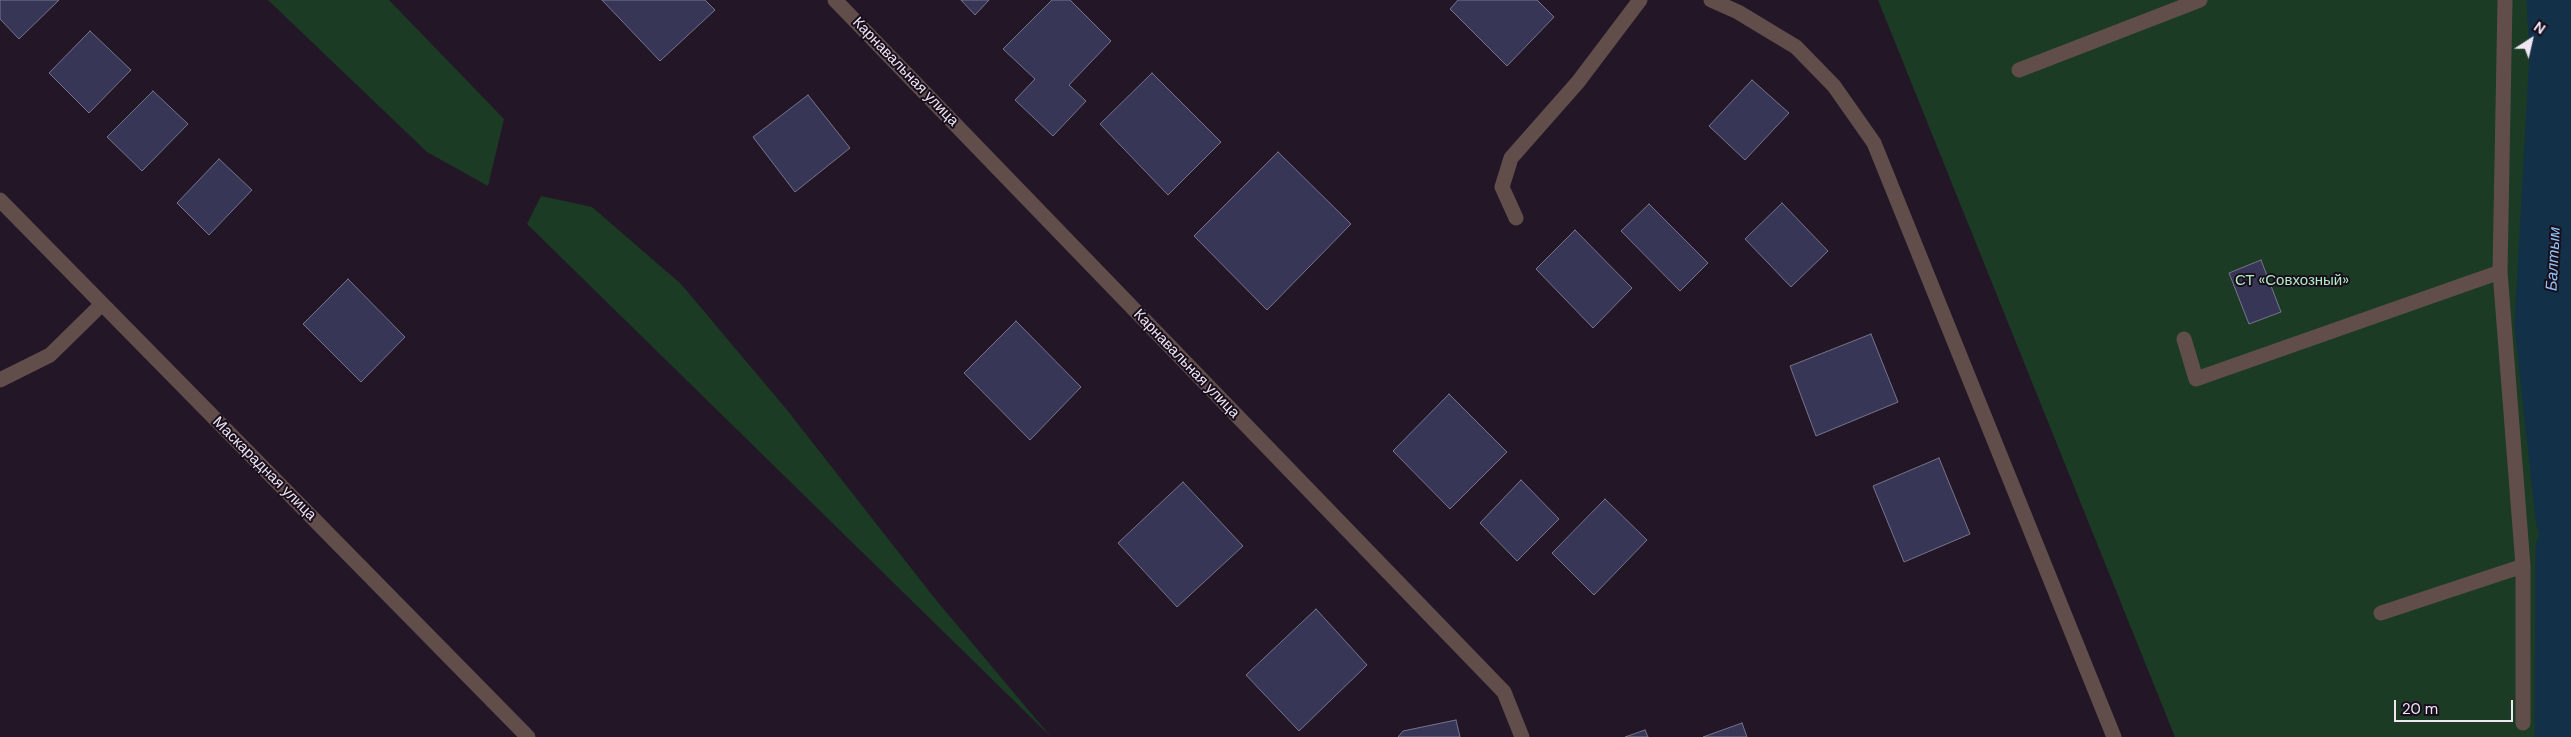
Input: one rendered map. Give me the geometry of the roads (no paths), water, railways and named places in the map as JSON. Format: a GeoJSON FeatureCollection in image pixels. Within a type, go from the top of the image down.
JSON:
{"type":"FeatureCollection","features":[{"type":"Feature","properties":{"kind":"street","name":"Карнавальная улица"},"geometry":{"type":"LineString","coordinates":[[836,0],[1504,692],[1522,737]]}},
{"type":"Feature","properties":{"kind":"street"},"geometry":{"type":"LineString","coordinates":[[1516,218],[1502,187],[1511,158],[1578,82],[1640,0]]}},
{"type":"Feature","properties":{"kind":"street"},"geometry":{"type":"LineString","coordinates":[[1711,0],[1738,12],[1796,47],[1834,86],[1874,143],[2114,737]]}},
{"type":"Feature","properties":{"kind":"street"},"geometry":{"type":"LineString","coordinates":[[2019,70],[2200,0]]}},
{"type":"Feature","properties":{"kind":"street"},"geometry":{"type":"LineString","coordinates":[[2505,0],[2500,272],[2523,566],[2523,723]]}},
{"type":"Feature","properties":{"kind":"street","name":"Маскарадная улица"},"geometry":{"type":"LineString","coordinates":[[0,200],[528,737]]}},
{"type":"Feature","properties":{"kind":"street"},"geometry":{"type":"LineString","coordinates":[[2184,338],[2196,379],[2500,272]]}},
{"type":"Feature","properties":{"kind":"street"},"geometry":{"type":"LineString","coordinates":[[0,380],[50,354],[102,304]]}},
{"type":"Feature","properties":{"kind":"street"},"geometry":{"type":"LineString","coordinates":[[2381,613],[2523,566]]}},
{"type":"Feature","properties":{"kind":"waterway","name":"Балтым"},"geometry":{"type":"LineString","coordinates":[[2562,0],[2565,54],[2550,325],[2571,517]]}},
{"type":"Feature","properties":{"kind":"waterway","name":"Балтым"},"geometry":{"type":"LineString","coordinates":[[2570,737],[2571,550]]}},
{"type":"Feature","properties":{"kind":"park label","name":"СТ «Совхозный»"},"geometry":{"type":"Point","coordinates":[2292,281]}}]}
